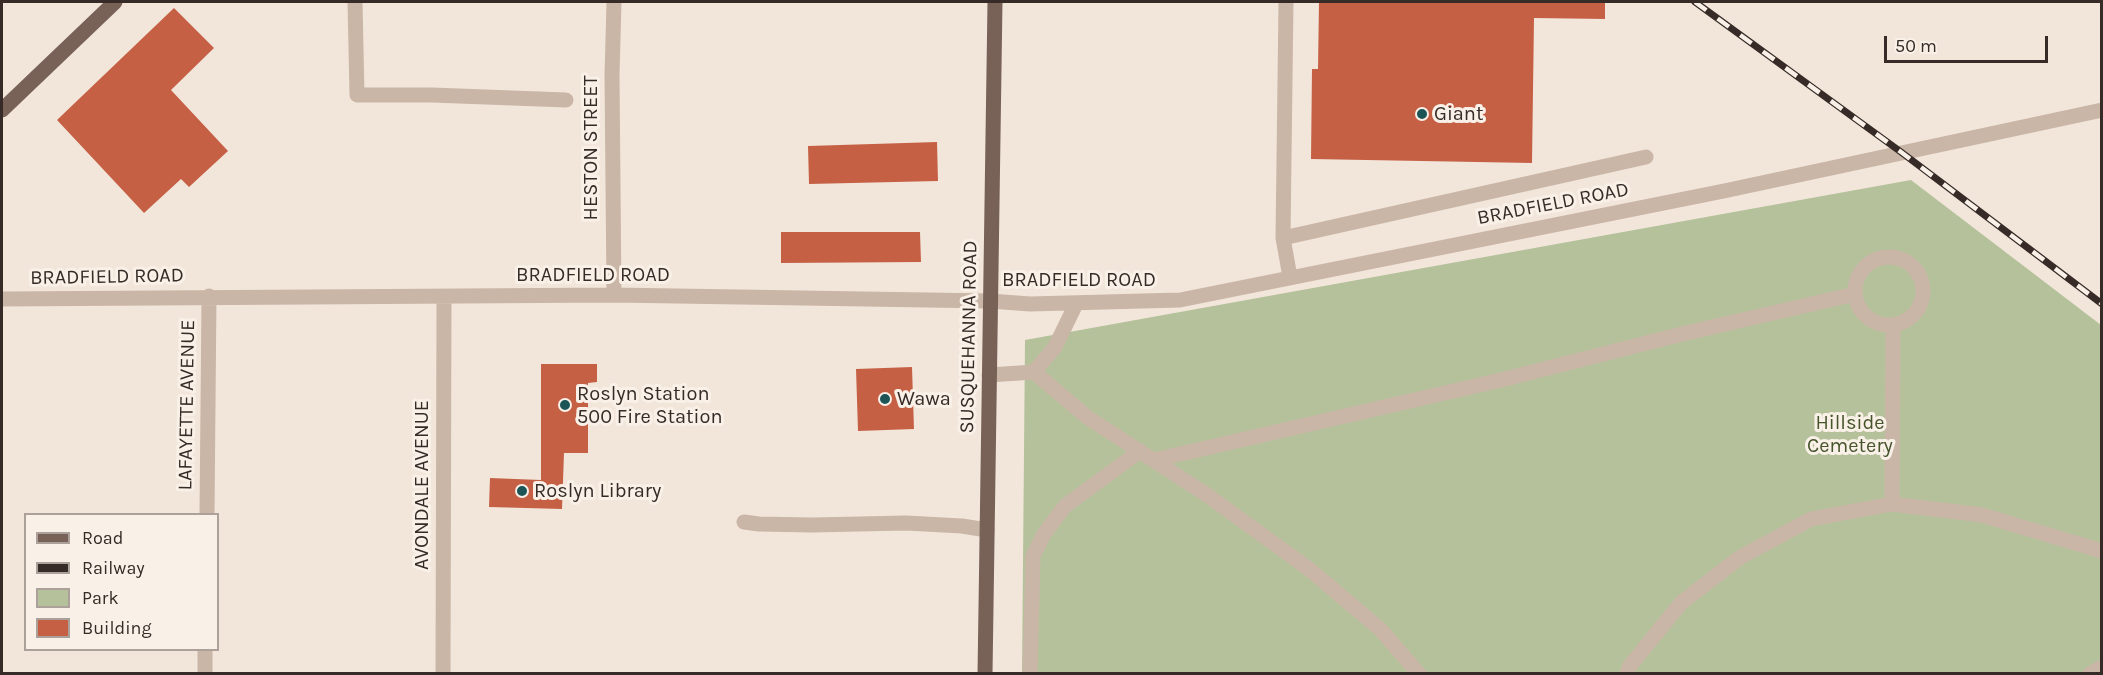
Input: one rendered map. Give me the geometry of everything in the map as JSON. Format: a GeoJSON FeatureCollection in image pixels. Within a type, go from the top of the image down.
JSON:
{"type":"FeatureCollection","features":[{"type":"Feature","properties":{"kind":"main road"},"geometry":{"type":"LineString","coordinates":[[2,110],[115,2]]}},
{"type":"Feature","properties":{"kind":"main road","name":"SUSQUEHANNA ROAD"},"geometry":{"type":"LineString","coordinates":[[985,674],[995,2]]}},
{"type":"Feature","properties":{"kind":"street"},"geometry":{"type":"LineString","coordinates":[[355,2],[357,95],[566,100]]}},
{"type":"Feature","properties":{"kind":"street","name":"HESTON STREET"},"geometry":{"type":"LineString","coordinates":[[614,2],[612,75],[614,295]]}},
{"type":"Feature","properties":{"kind":"street"},"geometry":{"type":"LineString","coordinates":[[1286,2],[1283,238],[1290,277]]}},
{"type":"Feature","properties":{"kind":"street","name":"BRADFIELD ROAD"},"geometry":{"type":"LineString","coordinates":[[2,299],[614,295],[990,301],[1030,304],[1180,300],[1724,191],[2102,110]]}},
{"type":"Feature","properties":{"kind":"street"},"geometry":{"type":"LineString","coordinates":[[1283,238],[1646,157]]}},
{"type":"Feature","properties":{"kind":"street"},"geometry":{"type":"LineString","coordinates":[[1889,256],[1900,258],[1918,272],[1923,295],[1920,306],[1913,315],[1904,322],[1893,325],[1882,325],[1863,314],[1857,305],[1855,294],[1860,272],[1878,258],[1889,256]]}},
{"type":"Feature","properties":{"kind":"street"},"geometry":{"type":"LineString","coordinates":[[1154,460],[1501,380],[1682,334],[1855,294]]}},
{"type":"Feature","properties":{"kind":"street","name":"LAFAYETTE AVENUE"},"geometry":{"type":"LineString","coordinates":[[207,513],[209,297]]}},
{"type":"Feature","properties":{"kind":"street","name":"AVONDALE AVENUE"},"geometry":{"type":"LineString","coordinates":[[443,674],[444,297]]}},
{"type":"Feature","properties":{"kind":"street"},"geometry":{"type":"LineString","coordinates":[[1034,372],[1055,347],[1076,304]]}},
{"type":"Feature","properties":{"kind":"street"},"geometry":{"type":"LineString","coordinates":[[1892,504],[1893,325]]}},
{"type":"Feature","properties":{"kind":"street"},"geometry":{"type":"LineString","coordinates":[[989,375],[1034,372],[1087,417],[1207,495],[1309,569],[1380,629],[1419,674]]}},
{"type":"Feature","properties":{"kind":"street"},"geometry":{"type":"LineString","coordinates":[[1030,674],[1034,556],[1044,534],[1065,506],[1140,451]]}},
{"type":"Feature","properties":{"kind":"street"},"geometry":{"type":"LineString","coordinates":[[1627,674],[1629,667],[1681,603],[1739,558],[1811,519],[1892,504],[1982,515],[2102,551]]}},
{"type":"Feature","properties":{"kind":"street"},"geometry":{"type":"LineString","coordinates":[[744,522],[801,525],[906,523],[962,526],[987,530]]}},
{"type":"Feature","properties":{"kind":"street"},"geometry":{"type":"LineString","coordinates":[[1398,650],[1409,674]]}},
{"type":"Feature","properties":{"kind":"street"},"geometry":{"type":"LineString","coordinates":[[205,651],[205,674]]}},
{"type":"Feature","properties":{"kind":"street"},"geometry":{"type":"LineString","coordinates":[[2090,674],[2102,667]]}},
{"type":"Feature","properties":{"kind":"green space","name":"Hillside Cemetery"},"geometry":{"type":"Polygon","coordinates":[[[1911,180],[2101,325],[2101,673],[1022,674],[1025,340],[1911,180]]]}},
{"type":"Feature","properties":{"kind":"building","name":"Giant"},"geometry":{"type":"Polygon","coordinates":[[[1319,2],[1605,2],[1605,19],[1534,18],[1532,163],[1311,159],[1312,69],[1318,69],[1319,2]]]}},
{"type":"Feature","properties":{"kind":"building"},"geometry":{"type":"Polygon","coordinates":[[[174,8],[214,48],[171,90],[228,151],[189,187],[181,179],[144,213],[57,120],[174,8]]]}},
{"type":"Feature","properties":{"kind":"building"},"geometry":{"type":"Polygon","coordinates":[[[937,142],[938,181],[809,184],[808,146],[937,142]]]}},
{"type":"Feature","properties":{"kind":"building"},"geometry":{"type":"Polygon","coordinates":[[[781,232],[920,232],[921,262],[781,263],[781,232]]]}},
{"type":"Feature","properties":{"kind":"building"},"geometry":{"type":"Polygon","coordinates":[[[541,364],[597,364],[597,382],[588,383],[588,453],[564,453],[562,509],[489,507],[490,478],[541,480],[541,364]]]}},
{"type":"Feature","properties":{"kind":"building","name":"Wawa"},"geometry":{"type":"Polygon","coordinates":[[[912,367],[914,429],[858,431],[856,369],[912,367]]]}},
{"type":"Feature","properties":{"kind":"railway"},"geometry":{"type":"LineString","coordinates":[[1695,2],[1901,152],[2102,304]]}},
{"type":"Feature","properties":{"kind":"place","name":"Giant"},"geometry":{"type":"Point","coordinates":[1422,114]}},
{"type":"Feature","properties":{"kind":"place","name":"Wawa"},"geometry":{"type":"Point","coordinates":[885,399]}},
{"type":"Feature","properties":{"kind":"place","name":"Roslyn Station 500 Fire Station"},"geometry":{"type":"Point","coordinates":[565,405]}},
{"type":"Feature","properties":{"kind":"place","name":"Roslyn Library"},"geometry":{"type":"Point","coordinates":[522,491]}}]}
